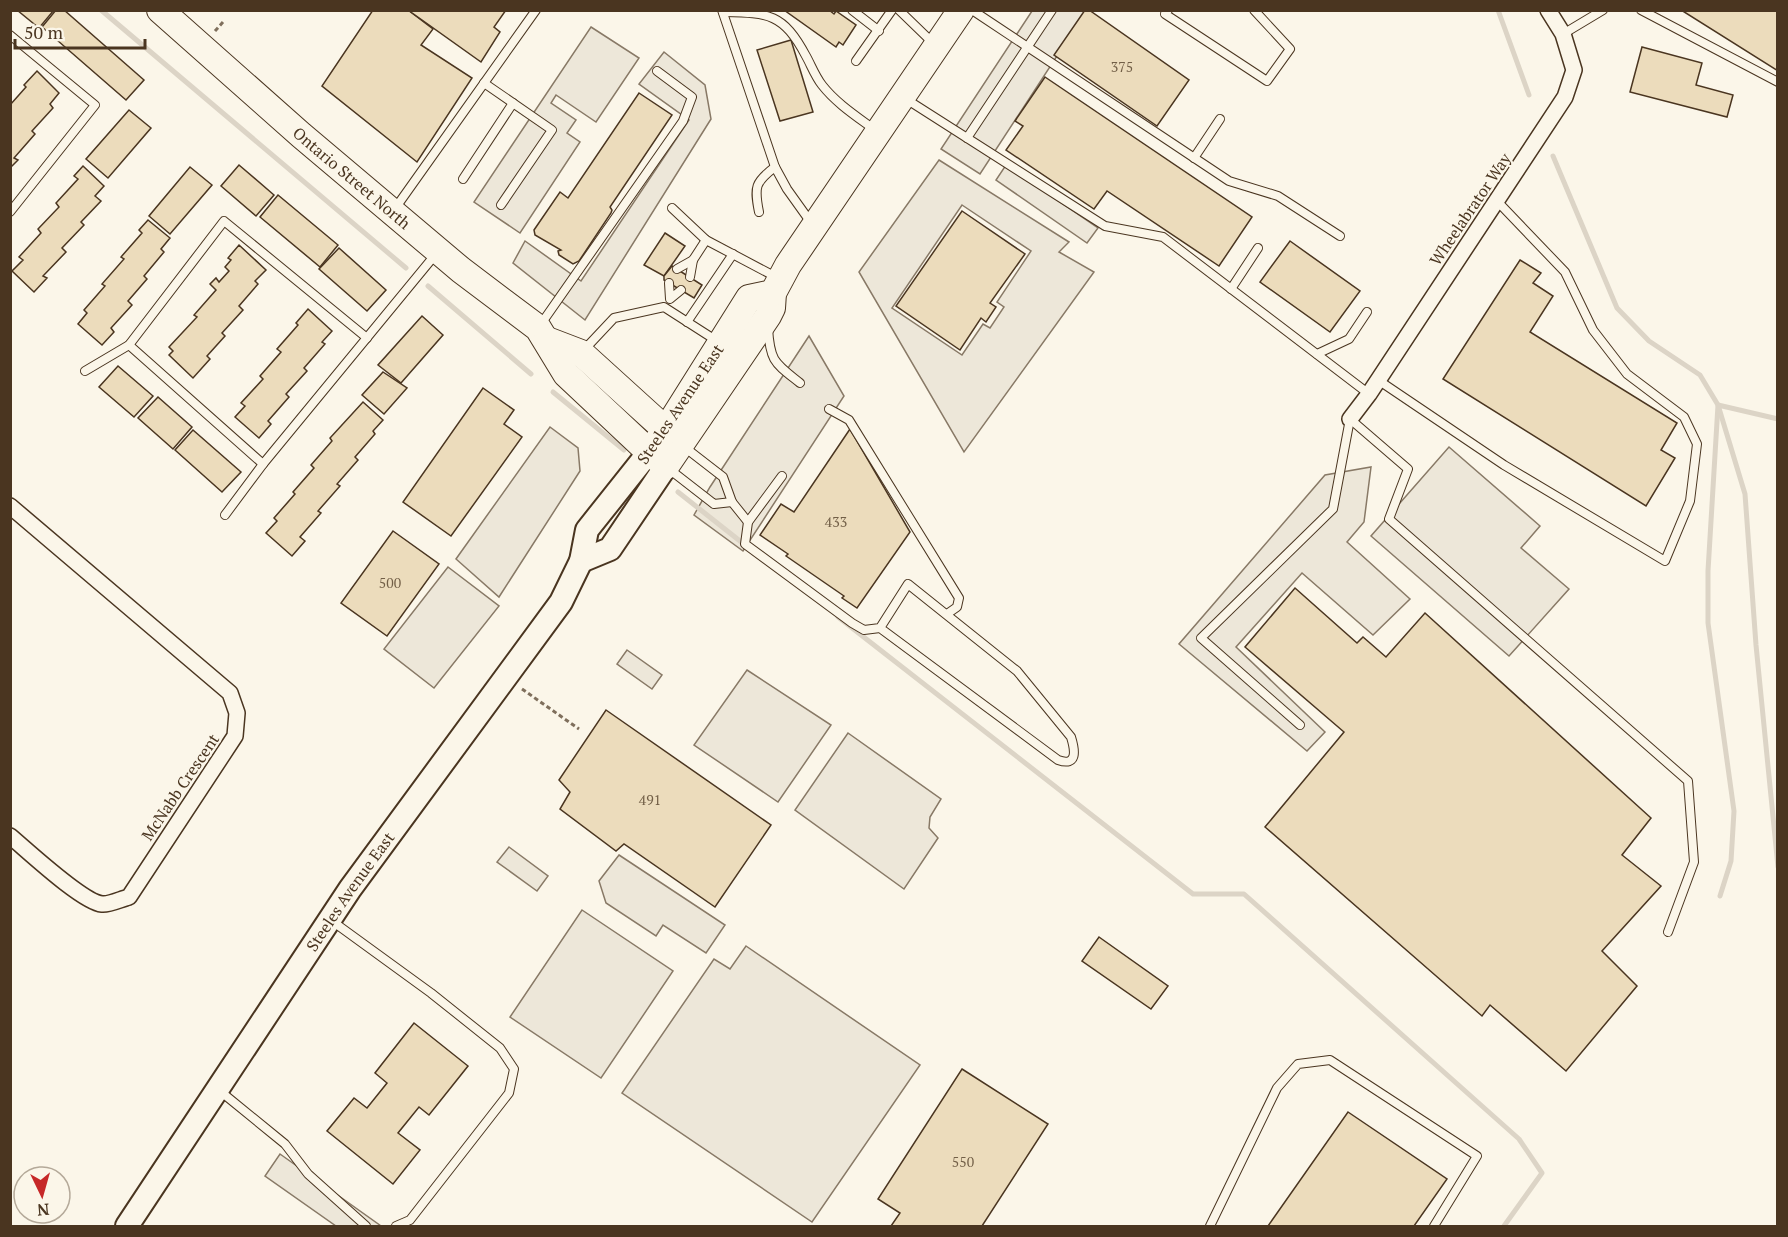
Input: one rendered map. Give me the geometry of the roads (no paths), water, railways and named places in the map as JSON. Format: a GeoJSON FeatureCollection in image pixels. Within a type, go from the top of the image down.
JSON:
{"type":"FeatureCollection","features":[{"type":"Feature","properties":{"kind":"main road","name":"Steeles Avenue East"},"geometry":{"type":"LineString","coordinates":[[127,1227],[330,920],[561,602],[581,561],[610,549],[658,459],[774,296],[814,226],[961,10]]}},
{"type":"Feature","properties":{"kind":"main road","name":"Ontario Street North"},"geometry":{"type":"LineString","coordinates":[[163,11],[302,135],[438,251],[542,334],[581,353],[674,437]]}},
{"type":"Feature","properties":{"kind":"main road","name":"Steeles Avenue East"},"geometry":{"type":"LineString","coordinates":[[674,437],[720,344],[749,298],[774,296]]}},
{"type":"Feature","properties":{"kind":"main road","name":"Ontario Street North"},"geometry":{"type":"LineString","coordinates":[[542,334],[566,374],[658,459]]}},
{"type":"Feature","properties":{"kind":"street","name":"Wheelabrator Way"},"geometry":{"type":"LineString","coordinates":[[1350,419],[1369,394],[1565,98],[1574,70],[1563,34],[1548,10]]}},
{"type":"Feature","properties":{"kind":"street","name":"McNabb Crescent"},"geometry":{"type":"LineString","coordinates":[[10,506],[230,693],[237,713],[235,736],[129,897],[102,904],[88,899],[10,836]]}},
{"type":"Feature","properties":{"kind":"lane"},"geometry":{"type":"LineString","coordinates":[[393,212],[536,10]]}},
{"type":"Feature","properties":{"kind":"lane"},"geometry":{"type":"LineString","coordinates":[[852,10],[879,31]]}},
{"type":"Feature","properties":{"kind":"lane"},"geometry":{"type":"LineString","coordinates":[[856,61],[892,10]]}},
{"type":"Feature","properties":{"kind":"lane"},"geometry":{"type":"LineString","coordinates":[[899,10],[936,46]]}},
{"type":"Feature","properties":{"kind":"lane"},"geometry":{"type":"LineString","coordinates":[[972,10],[1229,181],[1278,196],[1340,236]]}},
{"type":"Feature","properties":{"kind":"lane"},"geometry":{"type":"LineString","coordinates":[[967,138],[1052,10]]}},
{"type":"Feature","properties":{"kind":"lane"},"geometry":{"type":"LineString","coordinates":[[1168,10],[1165,14],[1267,81],[1290,49],[1254,10]]}},
{"type":"Feature","properties":{"kind":"lane"},"geometry":{"type":"LineString","coordinates":[[1563,34],[1603,10]]}},
{"type":"Feature","properties":{"kind":"lane"},"geometry":{"type":"LineString","coordinates":[[1641,10],[1778,82]]}},
{"type":"Feature","properties":{"kind":"lane"},"geometry":{"type":"LineString","coordinates":[[814,226],[787,189],[776,167],[723,11],[757,13],[777,19],[795,35],[821,84],[839,103],[878,132]]}},
{"type":"Feature","properties":{"kind":"lane"},"geometry":{"type":"LineString","coordinates":[[10,35],[95,105],[10,212]]}},
{"type":"Feature","properties":{"kind":"lane"},"geometry":{"type":"LineString","coordinates":[[542,334],[683,121],[692,97],[657,71]]}},
{"type":"Feature","properties":{"kind":"lane"},"geometry":{"type":"LineString","coordinates":[[484,83],[552,130],[501,205]]}},
{"type":"Feature","properties":{"kind":"lane"},"geometry":{"type":"LineString","coordinates":[[903,97],[1105,226],[1163,237],[1369,394]]}},
{"type":"Feature","properties":{"kind":"lane"},"geometry":{"type":"LineString","coordinates":[[462,179],[513,103]]}},
{"type":"Feature","properties":{"kind":"lane"},"geometry":{"type":"LineString","coordinates":[[1194,158],[1220,119]]}},
{"type":"Feature","properties":{"kind":"lane"},"geometry":{"type":"LineString","coordinates":[[759,212],[757,185],[760,178],[776,167]]}},
{"type":"Feature","properties":{"kind":"lane"},"geometry":{"type":"LineString","coordinates":[[1378,380],[1504,465],[1665,561],[1690,501],[1698,444],[1684,417],[1627,374],[1593,330],[1565,272],[1497,201]]}},
{"type":"Feature","properties":{"kind":"lane"},"geometry":{"type":"LineString","coordinates":[[672,208],[706,240],[733,254],[774,296],[768,346],[778,365],[800,383]]}},
{"type":"Feature","properties":{"kind":"lane"},"geometry":{"type":"LineString","coordinates":[[85,371],[129,345],[224,221],[367,338]]}},
{"type":"Feature","properties":{"kind":"lane"},"geometry":{"type":"LineString","coordinates":[[690,277],[693,260],[706,240]]}},
{"type":"Feature","properties":{"kind":"lane"},"geometry":{"type":"LineString","coordinates":[[1231,289],[1258,248]]}},
{"type":"Feature","properties":{"kind":"lane"},"geometry":{"type":"LineString","coordinates":[[225,515],[263,464],[438,251]]}},
{"type":"Feature","properties":{"kind":"lane"},"geometry":{"type":"LineString","coordinates":[[687,322],[733,254]]}},
{"type":"Feature","properties":{"kind":"lane"},"geometry":{"type":"LineString","coordinates":[[677,269],[693,260]]}},
{"type":"Feature","properties":{"kind":"lane"},"geometry":{"type":"LineString","coordinates":[[669,283],[670,299]]}},
{"type":"Feature","properties":{"kind":"lane"},"geometry":{"type":"LineString","coordinates":[[581,353],[614,318],[664,307],[681,290]]}},
{"type":"Feature","properties":{"kind":"lane"},"geometry":{"type":"LineString","coordinates":[[664,307],[720,344]]}},
{"type":"Feature","properties":{"kind":"lane"},"geometry":{"type":"LineString","coordinates":[[1317,354],[1349,339],[1367,312]]}},
{"type":"Feature","properties":{"kind":"lane"},"geometry":{"type":"LineString","coordinates":[[129,345],[263,464]]}},
{"type":"Feature","properties":{"kind":"lane"},"geometry":{"type":"LineString","coordinates":[[829,409],[849,420],[959,598],[957,607],[947,614]]}},
{"type":"Feature","properties":{"kind":"lane"},"geometry":{"type":"LineString","coordinates":[[1300,725],[1201,638],[1333,509],[1350,419]]}},
{"type":"Feature","properties":{"kind":"lane"},"geometry":{"type":"LineString","coordinates":[[1350,419],[1408,469],[1389,519],[1688,781],[1694,862],[1668,932]]}},
{"type":"Feature","properties":{"kind":"lane"},"geometry":{"type":"LineString","coordinates":[[674,437],[723,477],[732,502],[748,522]]}},
{"type":"Feature","properties":{"kind":"lane"},"geometry":{"type":"LineString","coordinates":[[658,459],[714,504],[732,502]]}},
{"type":"Feature","properties":{"kind":"lane"},"geometry":{"type":"LineString","coordinates":[[782,476],[748,522],[745,544],[852,623],[864,630],[880,628],[1058,760],[1065,763],[1074,757],[1071,737],[1017,671],[908,584],[880,628]]}},
{"type":"Feature","properties":{"kind":"lane"},"geometry":{"type":"LineString","coordinates":[[330,920],[431,993],[500,1048],[514,1069],[508,1093],[410,1220],[396,1227]]}},
{"type":"Feature","properties":{"kind":"lane"},"geometry":{"type":"LineString","coordinates":[[1210,1227],[1277,1088],[1298,1064],[1330,1060],[1477,1156],[1434,1227]]}},
{"type":"Feature","properties":{"kind":"lane"},"geometry":{"type":"LineString","coordinates":[[218,1090],[285,1144],[308,1174],[366,1227]]}},
{"type":"Feature","properties":{"kind":"waterway"},"geometry":{"type":"LineString","coordinates":[[101,10],[406,268]]}},
{"type":"Feature","properties":{"kind":"waterway"},"geometry":{"type":"LineString","coordinates":[[1498,10],[1529,95]]}},
{"type":"Feature","properties":{"kind":"waterway"},"geometry":{"type":"LineString","coordinates":[[1553,156],[1617,308],[1649,341],[1700,375],[1718,405],[1708,571],[1708,623],[1734,811],[1731,861],[1720,896]]}},
{"type":"Feature","properties":{"kind":"waterway"},"geometry":{"type":"LineString","coordinates":[[428,286],[531,374]]}},
{"type":"Feature","properties":{"kind":"waterway"},"geometry":{"type":"LineString","coordinates":[[553,392],[624,450]]}},
{"type":"Feature","properties":{"kind":"waterway"},"geometry":{"type":"LineString","coordinates":[[1778,419],[1718,405],[1745,494],[1756,645],[1778,867]]}},
{"type":"Feature","properties":{"kind":"waterway"},"geometry":{"type":"LineString","coordinates":[[678,492],[745,545]]}},
{"type":"Feature","properties":{"kind":"waterway"},"geometry":{"type":"LineString","coordinates":[[838,617],[1193,894],[1244,894],[1519,1139],[1542,1173],[1504,1226]]}}]}
